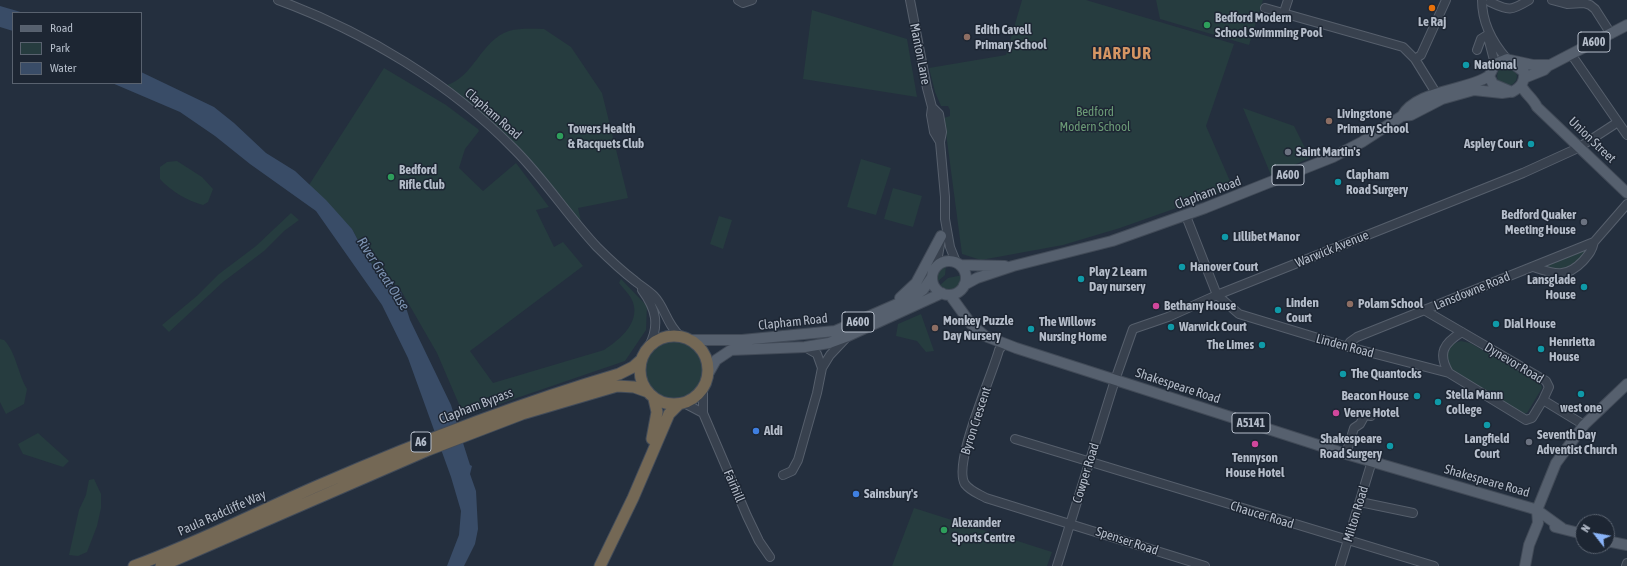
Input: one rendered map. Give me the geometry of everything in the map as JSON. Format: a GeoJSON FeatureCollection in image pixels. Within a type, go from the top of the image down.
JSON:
{"type":"FeatureCollection","features":[{"type":"Feature","properties":{"kind":"highway"},"geometry":{"type":"LineString","coordinates":[[600,566],[645,468],[669,414],[681,404],[693,399],[703,390],[708,374],[708,363],[698,346],[685,338],[667,337],[649,346],[642,359],[641,373],[657,412],[645,468]]}},
{"type":"Feature","properties":{"kind":"highway","name":"Clapham Bypass"},"geometry":{"type":"LineString","coordinates":[[321,484],[424,441],[522,409],[619,374],[633,367],[642,359]]}},
{"type":"Feature","properties":{"kind":"highway","name":"Clapham Bypass"},"geometry":{"type":"LineString","coordinates":[[327,494],[522,409],[617,386],[634,387],[651,395]]}},
{"type":"Feature","properties":{"kind":"highway"},"geometry":{"type":"LineString","coordinates":[[651,395],[661,403],[681,404]]}},
{"type":"Feature","properties":{"kind":"highway","name":"Paula Radcliffe Way"},"geometry":{"type":"LineString","coordinates":[[134,566],[231,526],[321,484]]}},
{"type":"Feature","properties":{"kind":"highway","name":"Paula Radcliffe Way"},"geometry":{"type":"LineString","coordinates":[[161,566],[327,494]]}},
{"type":"Feature","properties":{"kind":"main road","name":"A600"},"geometry":{"type":"LineString","coordinates":[[1511,92],[1523,82],[1550,65],[1627,25]]}},
{"type":"Feature","properties":{"kind":"main road","name":"A600"},"geometry":{"type":"LineString","coordinates":[[1509,60],[1533,65],[1550,65]]}},
{"type":"Feature","properties":{"kind":"main road"},"geometry":{"type":"LineString","coordinates":[[1511,92],[1493,84],[1489,76],[1495,64],[1509,60],[1524,72],[1523,82]]}},
{"type":"Feature","properties":{"kind":"main road","name":"Clapham Road"},"geometry":{"type":"LineString","coordinates":[[1402,116],[1406,109],[1436,93],[1480,81],[1489,76]]}},
{"type":"Feature","properties":{"kind":"main road","name":"Union Street"},"geometry":{"type":"LineString","coordinates":[[1523,82],[1526,94],[1534,101],[1537,107],[1581,147],[1627,193]]}},
{"type":"Feature","properties":{"kind":"main road","name":"Clapham Road"},"geometry":{"type":"LineString","coordinates":[[962,287],[977,278],[1012,266],[1112,241],[1186,216],[1333,157],[1362,142],[1402,116],[1411,115],[1442,99],[1474,90],[1502,93],[1511,92]]}},
{"type":"Feature","properties":{"kind":"main road","name":"Union Street"},"geometry":{"type":"LineString","coordinates":[[1511,92],[1531,105],[1537,107]]}},
{"type":"Feature","properties":{"kind":"main road"},"geometry":{"type":"LineString","coordinates":[[892,305],[916,283],[941,236]]}},
{"type":"Feature","properties":{"kind":"main road","name":"A600"},"geometry":{"type":"LineString","coordinates":[[934,272],[946,261],[958,264]]}},
{"type":"Feature","properties":{"kind":"main road"},"geometry":{"type":"LineString","coordinates":[[958,264],[965,273],[960,309]]}},
{"type":"Feature","properties":{"kind":"main road","name":"Clapham Road"},"geometry":{"type":"LineString","coordinates":[[958,264],[1012,266]]}},
{"type":"Feature","properties":{"kind":"main road"},"geometry":{"type":"LineString","coordinates":[[934,272],[934,287],[946,294]]}},
{"type":"Feature","properties":{"kind":"main road","name":"Clapham Road"},"geometry":{"type":"LineString","coordinates":[[685,338],[713,341],[778,338],[834,331],[902,302],[920,292],[934,272]]}},
{"type":"Feature","properties":{"kind":"main road","name":"A600"},"geometry":{"type":"LineString","coordinates":[[946,294],[962,287]]}},
{"type":"Feature","properties":{"kind":"main road","name":"Clapham Road"},"geometry":{"type":"LineString","coordinates":[[708,374],[716,360],[731,350],[805,347],[819,345],[848,336],[946,294]]}},
{"type":"Feature","properties":{"kind":"main road","name":"Shakespeare Road"},"geometry":{"type":"LineString","coordinates":[[946,294],[971,324],[985,336],[1115,380],[1346,454],[1488,494],[1537,510],[1562,528]]}},
{"type":"Feature","properties":{"kind":"main road"},"geometry":{"type":"LineString","coordinates":[[778,338],[790,342],[812,342],[819,345]]}},
{"type":"Feature","properties":{"kind":"main road"},"geometry":{"type":"LineString","coordinates":[[1525,566],[1529,545],[1538,523],[1537,510],[1551,471],[1569,443],[1584,425],[1627,384]]}},
{"type":"Feature","properties":{"kind":"main road"},"geometry":{"type":"LineString","coordinates":[[1538,523],[1575,532]]}},
{"type":"Feature","properties":{"kind":"main road"},"geometry":{"type":"LineString","coordinates":[[1615,543],[1627,545]]}},
{"type":"Feature","properties":{"kind":"street","name":"Clapham Road"},"geometry":{"type":"LineString","coordinates":[[278,0],[300,8],[344,28],[422,74],[472,110],[515,150],[603,253],[655,296],[666,318],[685,338]]}},
{"type":"Feature","properties":{"kind":"street"},"geometry":{"type":"LineString","coordinates":[[738,0],[743,3],[752,0]]}},
{"type":"Feature","properties":{"kind":"street","name":"Manton Lane"},"geometry":{"type":"LineString","coordinates":[[910,0],[932,107],[931,115],[934,132],[940,142],[945,197],[945,219],[950,247],[958,264]]}},
{"type":"Feature","properties":{"kind":"street"},"geometry":{"type":"LineString","coordinates":[[1284,12],[1288,0]]}},
{"type":"Feature","properties":{"kind":"street"},"geometry":{"type":"LineString","coordinates":[[1415,59],[1421,55],[1446,0]]}},
{"type":"Feature","properties":{"kind":"street"},"geometry":{"type":"LineString","coordinates":[[1495,64],[1482,11],[1486,1],[1507,10],[1513,9],[1529,0]]}},
{"type":"Feature","properties":{"kind":"street"},"geometry":{"type":"LineString","coordinates":[[1552,0],[1567,4],[1584,3],[1590,5],[1595,9],[1611,34]]}},
{"type":"Feature","properties":{"kind":"street"},"geometry":{"type":"LineString","coordinates":[[1265,8],[1284,12],[1403,47],[1415,59],[1436,93]]}},
{"type":"Feature","properties":{"kind":"street"},"geometry":{"type":"LineString","coordinates":[[1477,50],[1481,39],[1489,35]]}},
{"type":"Feature","properties":{"kind":"street"},"geometry":{"type":"LineString","coordinates":[[1489,35],[1495,40],[1500,51],[1509,60]]}},
{"type":"Feature","properties":{"kind":"street"},"geometry":{"type":"LineString","coordinates":[[1571,54],[1627,135]]}},
{"type":"Feature","properties":{"kind":"street","name":"Warwick Avenue"},"geometry":{"type":"LineString","coordinates":[[1115,380],[1133,329],[1175,314],[1217,295],[1523,173],[1581,147],[1618,122]]}},
{"type":"Feature","properties":{"kind":"street","name":"Lansdowne Road"},"geometry":{"type":"LineString","coordinates":[[1533,266],[1552,274],[1565,273],[1576,268],[1592,250],[1594,242],[1627,204]]}},
{"type":"Feature","properties":{"kind":"street","name":"Linden Road"},"geometry":{"type":"LineString","coordinates":[[1186,216],[1217,295],[1239,314],[1249,319],[1348,347],[1449,373],[1526,420],[1532,418],[1543,400]]}},
{"type":"Feature","properties":{"kind":"street","name":"Manton Lane"},"geometry":{"type":"LineString","coordinates":[[934,272],[945,219]]}},
{"type":"Feature","properties":{"kind":"street","name":"Lansdowne Road"},"geometry":{"type":"LineString","coordinates":[[1348,347],[1353,338],[1594,242]]}},
{"type":"Feature","properties":{"kind":"street","name":"Clapham Road"},"geometry":{"type":"LineString","coordinates":[[635,281],[646,296],[654,312],[655,334],[649,346]]}},
{"type":"Feature","properties":{"kind":"street","name":"Dynevor Road"},"geometry":{"type":"LineString","coordinates":[[1424,310],[1546,381],[1549,387],[1543,400],[1584,425]]}},
{"type":"Feature","properties":{"kind":"street"},"geometry":{"type":"LineString","coordinates":[[1449,373],[1444,365],[1443,353],[1446,344],[1462,332]]}},
{"type":"Feature","properties":{"kind":"street"},"geometry":{"type":"LineString","coordinates":[[783,475],[792,470],[798,460],[817,393],[822,368],[848,336]]}},
{"type":"Feature","properties":{"kind":"street","name":"Byron Crescent"},"geometry":{"type":"LineString","coordinates":[[1004,343],[999,350],[972,428],[963,460],[962,474],[965,484],[986,498],[1071,524]]}},
{"type":"Feature","properties":{"kind":"street"},"geometry":{"type":"LineString","coordinates":[[819,345],[827,354],[827,360]]}},
{"type":"Feature","properties":{"kind":"street"},"geometry":{"type":"LineString","coordinates":[[805,347],[817,354],[820,358],[822,368]]}},
{"type":"Feature","properties":{"kind":"street","name":"Cowper Road"},"geometry":{"type":"LineString","coordinates":[[1057,566],[1115,380]]}},
{"type":"Feature","properties":{"kind":"street","name":"Fairhill"},"geometry":{"type":"LineString","coordinates":[[703,390],[703,412],[747,516],[759,541],[770,557]]}},
{"type":"Feature","properties":{"kind":"street"},"geometry":{"type":"LineString","coordinates":[[681,404],[703,412]]}},
{"type":"Feature","properties":{"kind":"street"},"geometry":{"type":"LineString","coordinates":[[1346,454],[1354,428],[1360,424],[1365,415],[1371,416]]}},
{"type":"Feature","properties":{"kind":"street","name":"Chaucer Road"},"geometry":{"type":"LineString","coordinates":[[1015,439],[1434,566]]}},
{"type":"Feature","properties":{"kind":"street","name":"Milton Road"},"geometry":{"type":"LineString","coordinates":[[1340,566],[1372,462]]}},
{"type":"Feature","properties":{"kind":"street"},"geometry":{"type":"LineString","coordinates":[[1360,502],[1413,513]]}},
{"type":"Feature","properties":{"kind":"street","name":"Spenser Road"},"geometry":{"type":"LineString","coordinates":[[1071,524],[1205,566]]}},
{"type":"Feature","properties":{"kind":"green space","name":"Bedford Modern School"},"geometry":{"type":"Polygon","coordinates":[[[1022,0],[1086,0],[1234,44],[1206,126],[1233,188],[1120,228],[1063,245],[981,260],[962,254],[944,118],[950,116],[950,110],[948,106],[941,106],[935,92],[929,68],[1006,55],[1022,0]]]}},
{"type":"Feature","properties":{"kind":"green space"},"geometry":{"type":"Polygon","coordinates":[[[1156,0],[1263,0],[1249,45],[1160,19],[1156,0]]]}},
{"type":"Feature","properties":{"kind":"green space"},"geometry":{"type":"Polygon","coordinates":[[[812,10],[907,39],[917,97],[803,79],[812,10]]]}},
{"type":"Feature","properties":{"kind":"green space","name":"Towers Health & Racquets Club"},"geometry":{"type":"Polygon","coordinates":[[[517,29],[544,29],[571,47],[602,93],[628,198],[578,208],[582,226],[517,146],[498,127],[447,85],[456,81],[464,74],[491,42],[499,36],[517,29]]]}},
{"type":"Feature","properties":{"kind":"green space"},"geometry":{"type":"Polygon","coordinates":[[[1507,66],[1514,69],[1517,76],[1514,83],[1507,86],[1500,83],[1497,76],[1500,69],[1507,66]]]}},
{"type":"Feature","properties":{"kind":"green space"},"geometry":{"type":"Polygon","coordinates":[[[384,68],[446,105],[478,129],[479,131],[465,149],[459,168],[483,191],[516,163],[549,207],[536,210],[554,247],[563,242],[583,266],[470,351],[493,383],[604,350],[617,340],[628,328],[634,314],[634,306],[631,298],[619,283],[621,279],[647,306],[646,330],[625,361],[464,416],[437,353],[399,287],[383,279],[368,259],[352,229],[309,185],[384,68]]]}},
{"type":"Feature","properties":{"kind":"green space"},"geometry":{"type":"Polygon","coordinates":[[[1243,108],[1294,126],[1310,158],[1271,175],[1243,108]]]}},
{"type":"Feature","properties":{"kind":"green space"},"geometry":{"type":"Polygon","coordinates":[[[861,159],[891,168],[876,215],[847,207],[861,159]]]}},
{"type":"Feature","properties":{"kind":"green space"},"geometry":{"type":"Polygon","coordinates":[[[177,161],[202,177],[213,189],[208,202],[203,205],[191,201],[174,192],[160,179],[160,167],[167,162],[177,161]]]}},
{"type":"Feature","properties":{"kind":"green space"},"geometry":{"type":"Polygon","coordinates":[[[893,188],[922,196],[913,227],[884,219],[893,188]]]}},
{"type":"Feature","properties":{"kind":"green space"},"geometry":{"type":"Polygon","coordinates":[[[291,213],[299,220],[284,231],[264,251],[223,282],[169,332],[162,325],[198,295],[219,274],[256,246],[291,213]]]}},
{"type":"Feature","properties":{"kind":"green space"},"geometry":{"type":"Polygon","coordinates":[[[719,216],[732,220],[723,249],[710,244],[719,216]]]}},
{"type":"Feature","properties":{"kind":"green space"},"geometry":{"type":"Polygon","coordinates":[[[1588,249],[1579,262],[1570,269],[1558,270],[1542,266],[1588,249]]]}},
{"type":"Feature","properties":{"kind":"green space"},"geometry":{"type":"Polygon","coordinates":[[[946,265],[945,275],[937,282],[936,276],[938,272],[946,265]]]}},
{"type":"Feature","properties":{"kind":"green space"},"geometry":{"type":"Polygon","coordinates":[[[963,275],[962,282],[957,289],[946,291],[939,286],[948,278],[963,275]]]}},
{"type":"Feature","properties":{"kind":"green space"},"geometry":{"type":"Polygon","coordinates":[[[921,314],[934,351],[926,352],[917,341],[896,336],[898,324],[921,314]]]}},
{"type":"Feature","properties":{"kind":"green space"},"geometry":{"type":"Polygon","coordinates":[[[0,339],[4,340],[8,345],[27,389],[24,404],[6,414],[0,402],[0,339]]]}},
{"type":"Feature","properties":{"kind":"green space"},"geometry":{"type":"Polygon","coordinates":[[[1461,341],[1470,343],[1540,383],[1542,388],[1527,413],[1523,414],[1452,372],[1446,356],[1452,344],[1461,341]]]}},
{"type":"Feature","properties":{"kind":"green space"},"geometry":{"type":"Polygon","coordinates":[[[674,342],[685,344],[694,350],[700,359],[702,370],[700,381],[694,390],[685,396],[674,398],[663,396],[654,390],[648,381],[646,370],[648,359],[654,350],[663,344],[674,342]]]}},
{"type":"Feature","properties":{"kind":"green space"},"geometry":{"type":"Polygon","coordinates":[[[38,433],[69,461],[63,467],[23,454],[18,444],[38,433]]]}},
{"type":"Feature","properties":{"kind":"green space"},"geometry":{"type":"Polygon","coordinates":[[[94,479],[101,494],[101,508],[97,526],[87,552],[78,556],[69,555],[79,510],[86,495],[89,480],[94,479]]]}},
{"type":"Feature","properties":{"kind":"green space","name":"Alexander Sports Centre"},"geometry":{"type":"Polygon","coordinates":[[[914,508],[1052,552],[1047,566],[892,566],[914,508]]]}},
{"type":"Feature","properties":{"kind":"water"},"geometry":{"type":"Polygon","coordinates":[[[0,6],[21,12],[12,12],[12,31],[0,27],[0,6]]]}},
{"type":"Feature","properties":{"kind":"water","name":"River Great Ouse"},"geometry":{"type":"Polygon","coordinates":[[[142,72],[214,107],[234,123],[266,153],[295,171],[326,200],[352,229],[368,259],[383,279],[401,292],[410,320],[451,405],[470,465],[472,466],[470,474],[476,491],[478,529],[475,544],[464,566],[447,566],[459,535],[461,511],[451,477],[408,358],[382,305],[316,211],[180,112],[114,84],[142,84],[142,72]]]}},
{"type":"Feature","properties":{"kind":"place","name":"Le Raj"},"geometry":{"type":"Point","coordinates":[1432,8]}},
{"type":"Feature","properties":{"kind":"place","name":"Bedford Modern School Swimming Pool"},"geometry":{"type":"Point","coordinates":[1207,25]}},
{"type":"Feature","properties":{"kind":"place","name":"Edith Cavell Primary School"},"geometry":{"type":"Point","coordinates":[967,37]}},
{"type":"Feature","properties":{"kind":"place","name":"National"},"geometry":{"type":"Point","coordinates":[1466,65]}},
{"type":"Feature","properties":{"kind":"place","name":"Livingstone Primary School"},"geometry":{"type":"Point","coordinates":[1329,121]}},
{"type":"Feature","properties":{"kind":"place","name":"Towers Health & Racquets Club"},"geometry":{"type":"Point","coordinates":[560,136]}},
{"type":"Feature","properties":{"kind":"place","name":"Aspley Court"},"geometry":{"type":"Point","coordinates":[1531,144]}},
{"type":"Feature","properties":{"kind":"place","name":"Saint Martin's"},"geometry":{"type":"Point","coordinates":[1288,152]}},
{"type":"Feature","properties":{"kind":"place","name":"Bedford Rifle Club"},"geometry":{"type":"Point","coordinates":[391,177]}},
{"type":"Feature","properties":{"kind":"place","name":"Clapham Road Surgery"},"geometry":{"type":"Point","coordinates":[1338,182]}},
{"type":"Feature","properties":{"kind":"place","name":"Bedford Quaker Meeting House"},"geometry":{"type":"Point","coordinates":[1584,222]}},
{"type":"Feature","properties":{"kind":"place","name":"Lillibet Manor"},"geometry":{"type":"Point","coordinates":[1225,237]}},
{"type":"Feature","properties":{"kind":"place","name":"Hanover Court"},"geometry":{"type":"Point","coordinates":[1182,267]}},
{"type":"Feature","properties":{"kind":"place","name":"Play 2 Learn Day nursery"},"geometry":{"type":"Point","coordinates":[1081,279]}},
{"type":"Feature","properties":{"kind":"place","name":"Lansglade House"},"geometry":{"type":"Point","coordinates":[1584,287]}},
{"type":"Feature","properties":{"kind":"place","name":"Polam School"},"geometry":{"type":"Point","coordinates":[1350,304]}},
{"type":"Feature","properties":{"kind":"place","name":"Bethany House"},"geometry":{"type":"Point","coordinates":[1156,306]}},
{"type":"Feature","properties":{"kind":"place","name":"Linden Court"},"geometry":{"type":"Point","coordinates":[1278,310]}},
{"type":"Feature","properties":{"kind":"place","name":"Dial House"},"geometry":{"type":"Point","coordinates":[1496,324]}},
{"type":"Feature","properties":{"kind":"place","name":"Warwick Court"},"geometry":{"type":"Point","coordinates":[1171,327]}},
{"type":"Feature","properties":{"kind":"place","name":"Monkey Puzzle Day Nursery"},"geometry":{"type":"Point","coordinates":[935,328]}},
{"type":"Feature","properties":{"kind":"place","name":"The Willows Nursing Home"},"geometry":{"type":"Point","coordinates":[1031,329]}},
{"type":"Feature","properties":{"kind":"place","name":"The Limes"},"geometry":{"type":"Point","coordinates":[1262,345]}},
{"type":"Feature","properties":{"kind":"place","name":"Henrietta House"},"geometry":{"type":"Point","coordinates":[1541,349]}},
{"type":"Feature","properties":{"kind":"place","name":"The Quantocks"},"geometry":{"type":"Point","coordinates":[1343,374]}},
{"type":"Feature","properties":{"kind":"place","name":"west one"},"geometry":{"type":"Point","coordinates":[1581,394]}},
{"type":"Feature","properties":{"kind":"place","name":"Beacon House"},"geometry":{"type":"Point","coordinates":[1417,396]}},
{"type":"Feature","properties":{"kind":"place","name":"Stella Mann College"},"geometry":{"type":"Point","coordinates":[1438,402]}},
{"type":"Feature","properties":{"kind":"place","name":"Verve Hotel"},"geometry":{"type":"Point","coordinates":[1336,413]}},
{"type":"Feature","properties":{"kind":"place","name":"Langfield Court"},"geometry":{"type":"Point","coordinates":[1487,425]}},
{"type":"Feature","properties":{"kind":"place","name":"Aldi"},"geometry":{"type":"Point","coordinates":[756,431]}},
{"type":"Feature","properties":{"kind":"place","name":"Seventh Day Adventist Church"},"geometry":{"type":"Point","coordinates":[1529,442]}},
{"type":"Feature","properties":{"kind":"place","name":"Tennyson House Hotel"},"geometry":{"type":"Point","coordinates":[1255,444]}},
{"type":"Feature","properties":{"kind":"place","name":"Shakespeare Road Surgery"},"geometry":{"type":"Point","coordinates":[1390,446]}},
{"type":"Feature","properties":{"kind":"place","name":"Sainsbury's"},"geometry":{"type":"Point","coordinates":[856,494]}},
{"type":"Feature","properties":{"kind":"place","name":"Alexander Sports Centre"},"geometry":{"type":"Point","coordinates":[944,530]}},
{"type":"Feature","properties":{"kind":"district","name":"HARPUR"},"geometry":{"type":"Point","coordinates":[1122,54]}}]}
